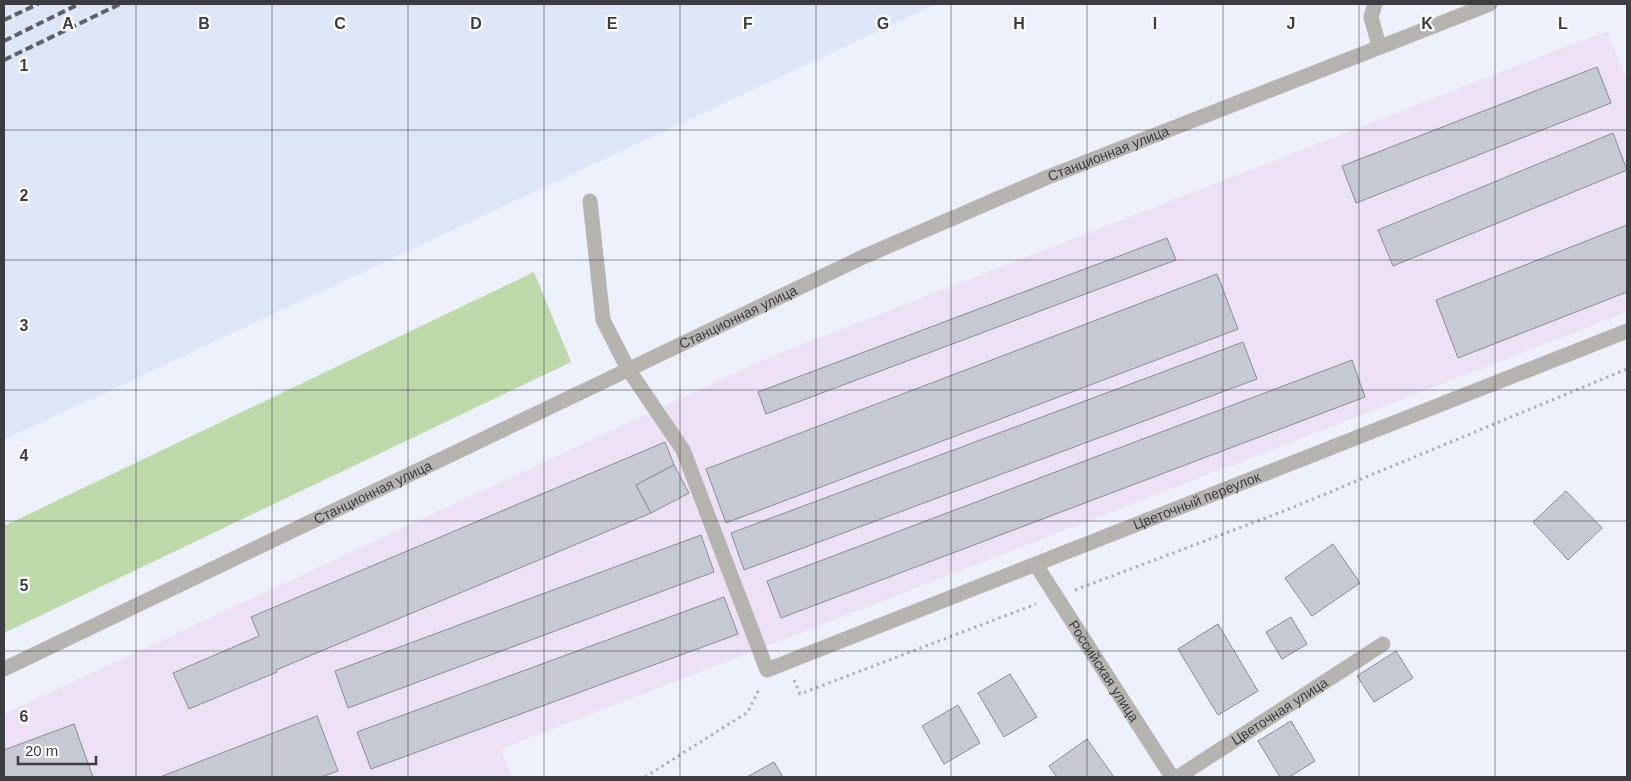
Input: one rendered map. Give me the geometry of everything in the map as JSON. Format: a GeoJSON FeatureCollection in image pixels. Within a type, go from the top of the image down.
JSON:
{"type":"FeatureCollection","features":[{"type":"Feature","properties":{"kind":"street"},"geometry":{"type":"LineString","coordinates":[[1375,4],[1370,17],[1379,46]]}},
{"type":"Feature","properties":{"kind":"street","name":"Станционная улица"},"geometry":{"type":"LineString","coordinates":[[4,669],[863,258],[1048,177],[1490,4]]}},
{"type":"Feature","properties":{"kind":"street"},"geometry":{"type":"LineString","coordinates":[[590,201],[603,320],[628,369],[683,450],[767,670]]}},
{"type":"Feature","properties":{"kind":"street","name":"Цветочный переулок"},"geometry":{"type":"LineString","coordinates":[[767,670],[1627,331]]}},
{"type":"Feature","properties":{"kind":"street","name":"Российская улица"},"geometry":{"type":"LineString","coordinates":[[1036,565],[1172,777]]}},
{"type":"Feature","properties":{"kind":"street","name":"Цветочная улица"},"geometry":{"type":"LineString","coordinates":[[1178,777],[1383,644]]}},
{"type":"Feature","properties":{"kind":"path"},"geometry":{"type":"LineString","coordinates":[[645,777],[748,712],[767,670]]}},
{"type":"Feature","properties":{"kind":"shaded area"},"geometry":{"type":"Polygon","coordinates":[[[4,4],[936,4],[4,440],[4,4]]]}},
{"type":"Feature","properties":{"kind":"shaded area"},"geometry":{"type":"Polygon","coordinates":[[[1607,31],[1627,79],[1627,312],[501,749],[512,777],[4,777],[4,714],[765,359],[1607,31]]]}},
{"type":"Feature","properties":{"kind":"green space"},"geometry":{"type":"Polygon","coordinates":[[[534,272],[571,362],[4,633],[4,526],[534,272]]]}},
{"type":"Feature","properties":{"kind":"building"},"geometry":{"type":"Polygon","coordinates":[[[1597,67],[1611,103],[1356,203],[1342,166],[1597,67]]]}},
{"type":"Feature","properties":{"kind":"building"},"geometry":{"type":"Polygon","coordinates":[[[1613,133],[1627,170],[1393,266],[1378,230],[1613,133]]]}},
{"type":"Feature","properties":{"kind":"building"},"geometry":{"type":"Polygon","coordinates":[[[1627,225],[1627,292],[1458,358],[1436,300],[1627,225]]]}},
{"type":"Feature","properties":{"kind":"building"},"geometry":{"type":"Polygon","coordinates":[[[1167,238],[1176,260],[766,414],[758,392],[1167,238]]]}},
{"type":"Feature","properties":{"kind":"building"},"geometry":{"type":"Polygon","coordinates":[[[1217,274],[1238,329],[726,523],[706,469],[1217,274]]]}},
{"type":"Feature","properties":{"kind":"building"},"geometry":{"type":"Polygon","coordinates":[[[1243,342],[1257,379],[744,570],[731,533],[1243,342]]]}},
{"type":"Feature","properties":{"kind":"building"},"geometry":{"type":"Polygon","coordinates":[[[1352,360],[1365,397],[781,618],[767,581],[1352,360]]]}},
{"type":"Feature","properties":{"kind":"building"},"geometry":{"type":"Polygon","coordinates":[[[665,442],[674,465],[636,485],[651,513],[276,670],[277,672],[189,709],[173,673],[259,636],[251,617],[665,442]]]}},
{"type":"Feature","properties":{"kind":"building"},"geometry":{"type":"Polygon","coordinates":[[[674,465],[689,493],[651,513],[636,485],[674,465]]]}},
{"type":"Feature","properties":{"kind":"building"},"geometry":{"type":"Polygon","coordinates":[[[1566,491],[1602,528],[1568,560],[1533,522],[1566,491]]]}},
{"type":"Feature","properties":{"kind":"building"},"geometry":{"type":"Polygon","coordinates":[[[701,535],[714,572],[348,708],[335,671],[701,535]]]}},
{"type":"Feature","properties":{"kind":"building"},"geometry":{"type":"Polygon","coordinates":[[[1333,544],[1360,583],[1312,616],[1285,578],[1333,544]]]}},
{"type":"Feature","properties":{"kind":"building"},"geometry":{"type":"Polygon","coordinates":[[[724,597],[738,634],[371,769],[357,732],[724,597]]]}},
{"type":"Feature","properties":{"kind":"building"},"geometry":{"type":"Polygon","coordinates":[[[1291,617],[1307,644],[1282,659],[1266,632],[1291,617]]]}},
{"type":"Feature","properties":{"kind":"building"},"geometry":{"type":"Polygon","coordinates":[[[1218,624],[1258,691],[1218,715],[1178,649],[1218,624]]]}},
{"type":"Feature","properties":{"kind":"building"},"geometry":{"type":"Polygon","coordinates":[[[1396,651],[1413,678],[1374,702],[1357,676],[1396,651]]]}},
{"type":"Feature","properties":{"kind":"building"},"geometry":{"type":"Polygon","coordinates":[[[1010,674],[1037,717],[1004,737],[978,693],[1010,674]]]}},
{"type":"Feature","properties":{"kind":"building"},"geometry":{"type":"Polygon","coordinates":[[[958,705],[980,743],[944,764],[922,726],[958,705]]]}},
{"type":"Feature","properties":{"kind":"building"},"geometry":{"type":"Polygon","coordinates":[[[317,716],[338,771],[321,777],[160,777],[317,716]]]}},
{"type":"Feature","properties":{"kind":"building"},"geometry":{"type":"Polygon","coordinates":[[[1291,721],[1315,761],[1289,777],[1280,777],[1258,741],[1291,721]]]}},
{"type":"Feature","properties":{"kind":"building"},"geometry":{"type":"Polygon","coordinates":[[[74,724],[93,777],[4,777],[4,750],[74,724]]]}},
{"type":"Feature","properties":{"kind":"building"},"geometry":{"type":"Polygon","coordinates":[[[1087,739],[1114,777],[1057,777],[1049,766],[1087,739]]]}},
{"type":"Feature","properties":{"kind":"building"},"geometry":{"type":"Polygon","coordinates":[[[774,762],[783,777],[747,777],[774,762]]]}},
{"type":"Feature","properties":{"kind":"railway"},"geometry":{"type":"LineString","coordinates":[[4,20],[38,4]]}},
{"type":"Feature","properties":{"kind":"railway"},"geometry":{"type":"LineString","coordinates":[[4,41],[79,4]]}},
{"type":"Feature","properties":{"kind":"railway"},"geometry":{"type":"LineString","coordinates":[[4,60],[120,4]]}}]}
